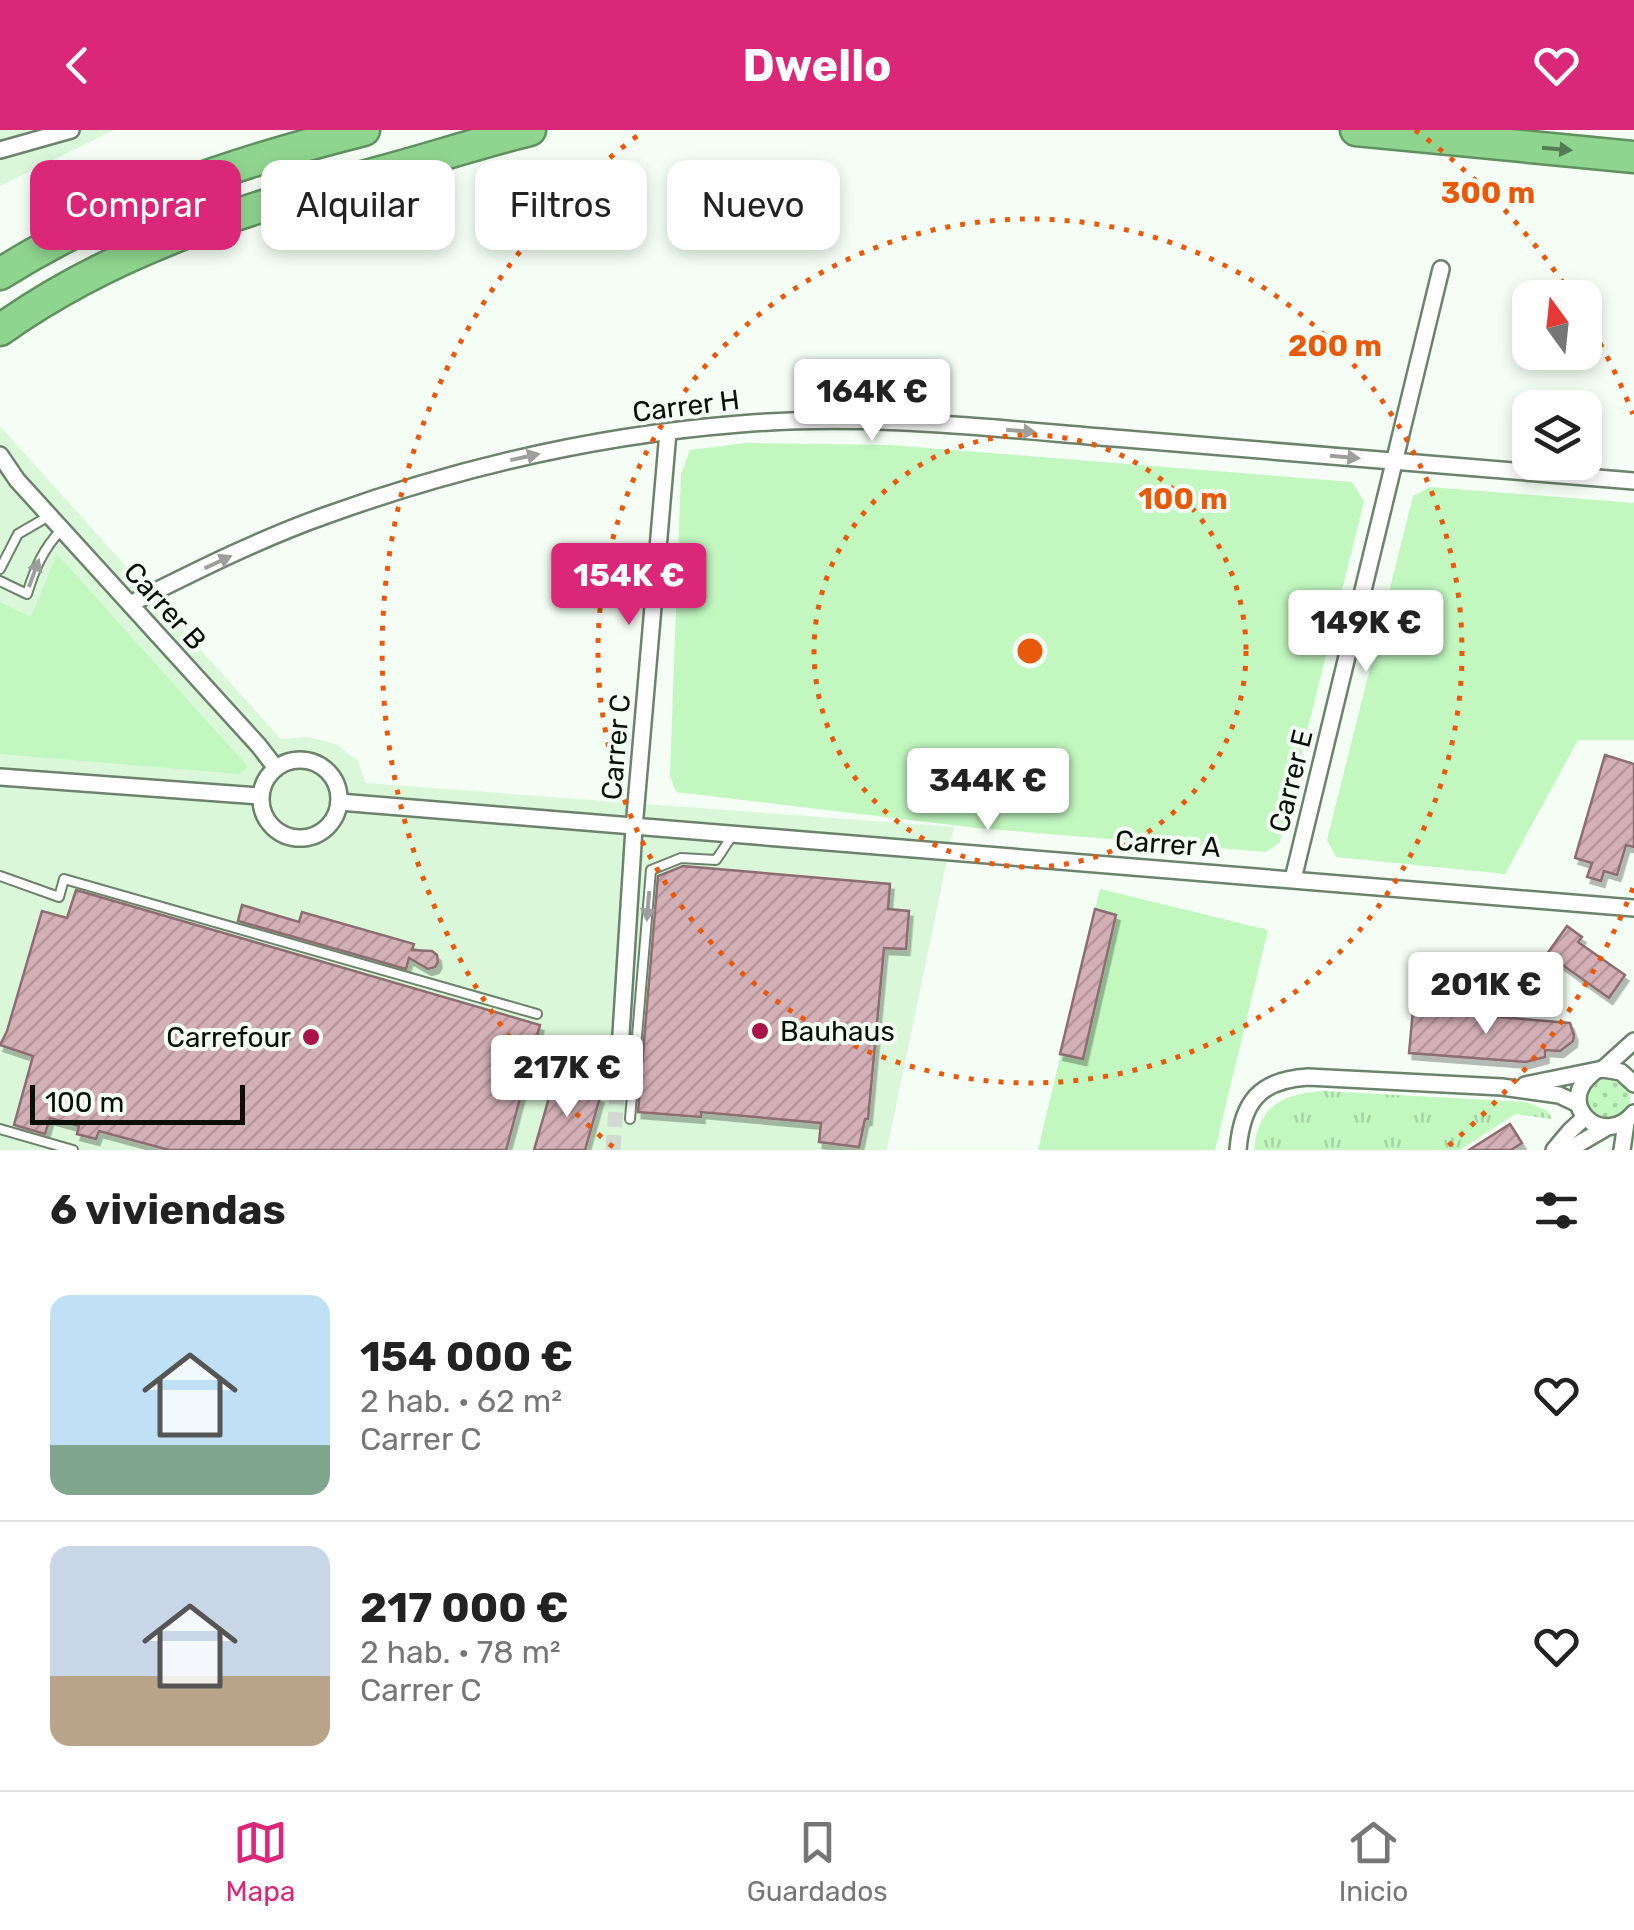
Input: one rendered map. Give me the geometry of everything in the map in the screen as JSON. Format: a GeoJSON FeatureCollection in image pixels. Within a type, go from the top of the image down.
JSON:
{"type":"FeatureCollection","features":[{"type":"Feature","properties":{"kind":"highway"},"geometry":{"type":"LineString","coordinates":[[0,252],[112,191],[217,151],[299,130]]}},
{"type":"Feature","properties":{"kind":"highway"},"geometry":{"type":"LineString","coordinates":[[0,274],[72,232],[178,185],[231,166],[364,130]]}},
{"type":"Feature","properties":{"kind":"highway"},"geometry":{"type":"LineString","coordinates":[[0,307],[69,263],[173,215],[312,170],[476,130]]}},
{"type":"Feature","properties":{"kind":"highway"},"geometry":{"type":"LineString","coordinates":[[0,330],[86,276],[192,229],[290,197],[530,130]]}},
{"type":"Feature","properties":{"kind":"highway"},"geometry":{"type":"LineString","coordinates":[[1356,130],[1634,157]]}},
{"type":"Feature","properties":{"kind":"street"},"geometry":{"type":"LineString","coordinates":[[0,150],[71,130]]}},
{"type":"Feature","properties":{"kind":"street","name":"Carrer E"},"geometry":{"type":"LineString","coordinates":[[1294,879],[1441,269]]}},
{"type":"Feature","properties":{"kind":"street","name":"Carrer H"},"geometry":{"type":"LineString","coordinates":[[130,604],[222,559],[325,516],[469,469],[594,442],[742,424],[842,420],[963,426],[1634,480]]}},
{"type":"Feature","properties":{"kind":"street","name":"Carrer C"},"geometry":{"type":"LineString","coordinates":[[619,1066],[634,828],[668,432]]}},
{"type":"Feature","properties":{"kind":"street","name":"Carrer B"},"geometry":{"type":"LineString","coordinates":[[0,455],[17,480],[276,768]]}},
{"type":"Feature","properties":{"kind":"street","name":"Carrer B"},"geometry":{"type":"LineString","coordinates":[[0,469],[17,480]]}},
{"type":"Feature","properties":{"kind":"street"},"geometry":{"type":"LineString","coordinates":[[297,760],[316,763],[334,779],[339,802],[326,829],[300,839],[272,828],[262,811],[260,796],[276,768],[297,760]]}},
{"type":"Feature","properties":{"kind":"street"},"geometry":{"type":"LineString","coordinates":[[0,778],[260,796]]}},
{"type":"Feature","properties":{"kind":"street","name":"Carrer A"},"geometry":{"type":"LineString","coordinates":[[339,802],[1634,908]]}},
{"type":"Feature","properties":{"kind":"street"},"geometry":{"type":"LineString","coordinates":[[1554,1150],[1581,1110],[1578,1096],[1583,1081],[1634,1041]]}},
{"type":"Feature","properties":{"kind":"street"},"geometry":{"type":"LineString","coordinates":[[1502,1087],[1600,1070],[1621,1072],[1634,1084]]}},
{"type":"Feature","properties":{"kind":"street"},"geometry":{"type":"LineString","coordinates":[[1238,1150],[1242,1119],[1251,1100],[1267,1086],[1286,1078],[1502,1087],[1559,1095],[1581,1110],[1590,1123],[1619,1123]]}},
{"type":"Feature","properties":{"kind":"street"},"geometry":{"type":"LineString","coordinates":[[1568,1150],[1619,1123]]}},
{"type":"Feature","properties":{"kind":"street"},"geometry":{"type":"LineString","coordinates":[[1612,1150],[1619,1123]]}},
{"type":"Feature","properties":{"kind":"street"},"geometry":{"type":"LineString","coordinates":[[1619,1123],[1622,1150]]}},
{"type":"Feature","properties":{"kind":"lane"},"geometry":{"type":"LineString","coordinates":[[0,570],[18,534],[50,516]]}},
{"type":"Feature","properties":{"kind":"lane"},"geometry":{"type":"LineString","coordinates":[[0,581],[27,594],[38,560],[62,530]]}},
{"type":"Feature","properties":{"kind":"lane"},"geometry":{"type":"LineString","coordinates":[[630,1120],[651,870],[681,858],[716,860],[732,836]]}},
{"type":"Feature","properties":{"kind":"lane"},"geometry":{"type":"LineString","coordinates":[[0,876],[59,897],[64,880],[536,1014]]}},
{"type":"Feature","properties":{"kind":"lane"},"geometry":{"type":"LineString","coordinates":[[0,1129],[73,1150]]}},
{"type":"Feature","properties":{"kind":"shaded area"},"geometry":{"type":"Polygon","coordinates":[[[0,130],[114,130],[53,160],[30,160],[30,171],[0,186],[0,130]]]}},
{"type":"Feature","properties":{"kind":"shaded area"},"geometry":{"type":"Polygon","coordinates":[[[0,426],[281,739],[308,737],[336,744],[358,761],[366,783],[954,827],[887,1150],[0,1150],[0,426]]]}},
{"type":"Feature","properties":{"kind":"green space"},"geometry":{"type":"Polygon","coordinates":[[[746,443],[891,445],[1352,482],[1364,501],[1280,842],[1266,852],[977,828],[676,792],[670,776],[681,474],[690,450],[746,443]]]}},
{"type":"Feature","properties":{"kind":"green space"},"geometry":{"type":"Polygon","coordinates":[[[1430,487],[1634,503],[1634,740],[1578,740],[1505,874],[1336,857],[1327,840],[1413,496],[1430,487]]]}},
{"type":"Feature","properties":{"kind":"green space"},"geometry":{"type":"Polygon","coordinates":[[[57,554],[248,767],[240,774],[0,754],[0,602],[31,617],[57,554]]]}},
{"type":"Feature","properties":{"kind":"green space"},"geometry":{"type":"Polygon","coordinates":[[[1100,889],[1268,930],[1215,1150],[1038,1150],[1100,889]]]}},
{"type":"Feature","properties":{"kind":"green space"},"geometry":{"type":"Polygon","coordinates":[[[1608,1076],[1623,1083],[1630,1098],[1623,1113],[1608,1120],[1593,1113],[1586,1098],[1593,1083],[1608,1076]]]}},
{"type":"Feature","properties":{"kind":"green space"},"geometry":{"type":"Polygon","coordinates":[[[1324,1091],[1526,1102],[1548,1111],[1552,1119],[1515,1114],[1460,1150],[1254,1150],[1261,1122],[1275,1105],[1296,1095],[1324,1091]]]}},
{"type":"Feature","properties":{"kind":"building"},"geometry":{"type":"Polygon","coordinates":[[[1605,755],[1634,764],[1634,847],[1626,845],[1617,875],[1604,871],[1601,881],[1587,877],[1592,863],[1575,858],[1605,755]]]}},
{"type":"Feature","properties":{"kind":"building","name":"Bauhaus"},"geometry":{"type":"Polygon","coordinates":[[[683,866],[890,884],[888,909],[909,911],[906,949],[884,948],[868,1119],[859,1147],[819,1142],[821,1123],[701,1112],[701,1117],[638,1112],[658,876],[683,866]]]}},
{"type":"Feature","properties":{"kind":"building","name":"Carrefour"},"geometry":{"type":"Polygon","coordinates":[[[76,890],[540,1025],[506,1150],[169,1150],[99,1131],[96,1139],[77,1134],[79,1126],[50,1118],[45,1134],[14,1125],[33,1056],[0,1045],[42,911],[67,918],[76,890]]]}},
{"type":"Feature","properties":{"kind":"building"},"geometry":{"type":"Polygon","coordinates":[[[242,905],[299,922],[302,912],[414,944],[412,950],[432,951],[438,962],[428,969],[409,958],[406,969],[238,921],[242,905]]]}},
{"type":"Feature","properties":{"kind":"building"},"geometry":{"type":"Polygon","coordinates":[[[1095,909],[1116,915],[1083,1059],[1060,1054],[1095,909]]]}},
{"type":"Feature","properties":{"kind":"building"},"geometry":{"type":"Polygon","coordinates":[[[1567,926],[1582,937],[1578,942],[1625,975],[1609,998],[1547,954],[1567,926]]]}},
{"type":"Feature","properties":{"kind":"building"},"geometry":{"type":"Polygon","coordinates":[[[1413,1010],[1570,1023],[1573,1041],[1560,1051],[1545,1050],[1545,1057],[1526,1062],[1409,1053],[1413,1010]]]}},
{"type":"Feature","properties":{"kind":"building"},"geometry":{"type":"Polygon","coordinates":[[[553,1084],[600,1097],[585,1150],[534,1150],[553,1084]]]}},
{"type":"Feature","properties":{"kind":"building"},"geometry":{"type":"Polygon","coordinates":[[[1510,1124],[1522,1143],[1511,1150],[1469,1150],[1510,1124]]]}},
{"type":"Feature","properties":{"kind":"tunnel"},"geometry":{"type":"LineString","coordinates":[[613,1150],[619,1066]]}},
{"type":"Feature","properties":{"kind":"place","name":"Bauhaus"},"geometry":{"type":"Point","coordinates":[760,1031]}},
{"type":"Feature","properties":{"kind":"place","name":"Carrefour"},"geometry":{"type":"Point","coordinates":[311,1037]}}]}
